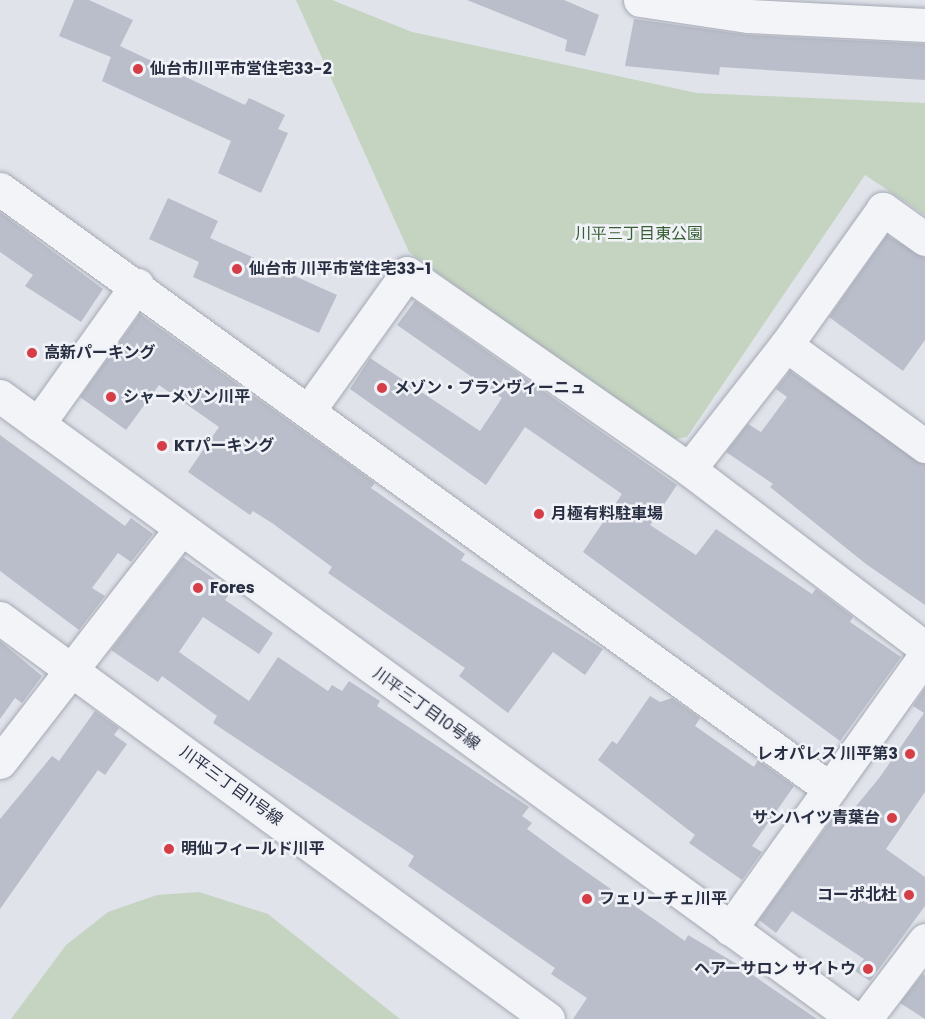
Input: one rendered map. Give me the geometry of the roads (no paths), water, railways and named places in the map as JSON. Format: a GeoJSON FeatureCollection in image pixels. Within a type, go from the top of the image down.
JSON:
{"type":"FeatureCollection","features":[{"type":"Feature","properties":{"kind":"street"},"geometry":{"type":"LineString","coordinates":[[640,0],[749,16],[925,25]]}},
{"type":"Feature","properties":{"kind":"street"},"geometry":{"type":"LineString","coordinates":[[0,189],[137,285],[830,789]]}},
{"type":"Feature","properties":{"kind":"street"},"geometry":{"type":"LineString","coordinates":[[689,468],[786,345],[883,209],[925,239]]}},
{"type":"Feature","properties":{"kind":"street"},"geometry":{"type":"LineString","coordinates":[[309,410],[407,273],[689,468],[925,648]]}},
{"type":"Feature","properties":{"kind":"street"},"geometry":{"type":"LineString","coordinates":[[38,424],[137,285]]}},
{"type":"Feature","properties":{"kind":"street"},"geometry":{"type":"LineString","coordinates":[[786,345],[925,446]]}},
{"type":"Feature","properties":{"kind":"street","name":"川平三丁目10号線"},"geometry":{"type":"LineString","coordinates":[[0,396],[179,531],[855,1019]]}},
{"type":"Feature","properties":{"kind":"street"},"geometry":{"type":"LineString","coordinates":[[0,762],[179,531]]}},
{"type":"Feature","properties":{"kind":"street","name":"川平三丁目11号線"},"geometry":{"type":"LineString","coordinates":[[0,618],[548,1019]]}},
{"type":"Feature","properties":{"kind":"street"},"geometry":{"type":"LineString","coordinates":[[730,929],[925,656]]}},
{"type":"Feature","properties":{"kind":"street"},"geometry":{"type":"LineString","coordinates":[[865,1019],[925,940]]}},
{"type":"Feature","properties":{"kind":"place","name":"仙台市川平市営住宅33-2"},"geometry":{"type":"Point","coordinates":[138,69]}},
{"type":"Feature","properties":{"kind":"place","name":"仙台市 川平市営住宅33-1"},"geometry":{"type":"Point","coordinates":[237,269]}},
{"type":"Feature","properties":{"kind":"place","name":"高新パーキング"},"geometry":{"type":"Point","coordinates":[32,353]}},
{"type":"Feature","properties":{"kind":"place","name":"メゾン・ブランヴィーニュ"},"geometry":{"type":"Point","coordinates":[382,388]}},
{"type":"Feature","properties":{"kind":"place","name":"シャーメゾン川平"},"geometry":{"type":"Point","coordinates":[111,397]}},
{"type":"Feature","properties":{"kind":"place","name":"KTパーキング"},"geometry":{"type":"Point","coordinates":[162,446]}},
{"type":"Feature","properties":{"kind":"place","name":"月極有料駐車場"},"geometry":{"type":"Point","coordinates":[539,514]}},
{"type":"Feature","properties":{"kind":"place","name":"Fores"},"geometry":{"type":"Point","coordinates":[198,588]}},
{"type":"Feature","properties":{"kind":"place","name":"レオパレス 川平第3"},"geometry":{"type":"Point","coordinates":[910,754]}},
{"type":"Feature","properties":{"kind":"place","name":"サンハイツ青葉台"},"geometry":{"type":"Point","coordinates":[892,818]}},
{"type":"Feature","properties":{"kind":"place","name":"明仙フィールド川平"},"geometry":{"type":"Point","coordinates":[169,849]}},
{"type":"Feature","properties":{"kind":"place","name":"コーポ北杜"},"geometry":{"type":"Point","coordinates":[909,895]}},
{"type":"Feature","properties":{"kind":"place","name":"フェリーチェ川平"},"geometry":{"type":"Point","coordinates":[587,899]}},
{"type":"Feature","properties":{"kind":"place","name":"ヘアーサロン サイトウ"},"geometry":{"type":"Point","coordinates":[868,969]}},
{"type":"Feature","properties":{"kind":"park label","name":"川平三丁目東公園"},"geometry":{"type":"Point","coordinates":[639,234]}}]}
